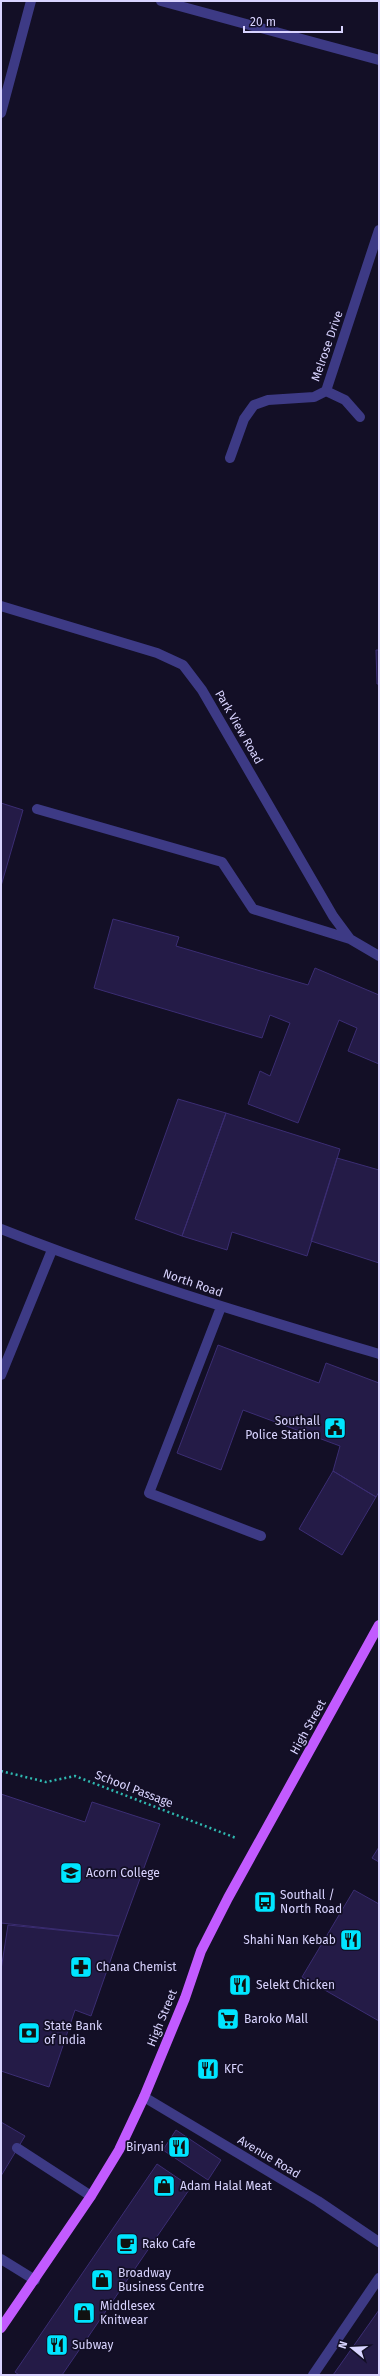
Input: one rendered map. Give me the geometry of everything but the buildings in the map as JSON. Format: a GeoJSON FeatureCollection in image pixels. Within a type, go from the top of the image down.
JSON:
{"type":"FeatureCollection","features":[{"type":"Feature","properties":{"kind":"main road","name":"High Street"},"geometry":{"type":"LineString","coordinates":[[1,2328],[91,2196],[118,2150],[144,2096],[185,1998],[201,1951],[379,1625]]}},
{"type":"Feature","properties":{"kind":"street"},"geometry":{"type":"LineString","coordinates":[[1,113],[31,1]]}},
{"type":"Feature","properties":{"kind":"street"},"geometry":{"type":"LineString","coordinates":[[161,1],[379,60]]}},
{"type":"Feature","properties":{"kind":"street","name":"Melrose Drive"},"geometry":{"type":"LineString","coordinates":[[230,458],[244,420],[254,405],[268,400],[314,396],[326,391],[379,230]]}},
{"type":"Feature","properties":{"kind":"street"},"geometry":{"type":"LineString","coordinates":[[326,391],[345,400],[360,417]]}},
{"type":"Feature","properties":{"kind":"street","name":"Park View Road"},"geometry":{"type":"LineString","coordinates":[[1,606],[157,653],[183,666],[202,690],[333,916],[350,939],[379,956]]}},
{"type":"Feature","properties":{"kind":"street"},"geometry":{"type":"LineString","coordinates":[[37,809],[222,862],[253,909],[350,939]]}},
{"type":"Feature","properties":{"kind":"street","name":"North Road"},"geometry":{"type":"LineString","coordinates":[[1,1229],[52,1250],[221,1307],[379,1354]]}},
{"type":"Feature","properties":{"kind":"street"},"geometry":{"type":"LineString","coordinates":[[1,1375],[52,1250]]}},
{"type":"Feature","properties":{"kind":"street"},"geometry":{"type":"LineString","coordinates":[[221,1307],[149,1493],[261,1536]]}},
{"type":"Feature","properties":{"kind":"street","name":"Avenue Road"},"geometry":{"type":"LineString","coordinates":[[144,2096],[318,2201],[379,2242]]}},
{"type":"Feature","properties":{"kind":"street"},"geometry":{"type":"LineString","coordinates":[[17,2148],[91,2196]]}},
{"type":"Feature","properties":{"kind":"street"},"geometry":{"type":"LineString","coordinates":[[1,2259],[35,2280]]}},
{"type":"Feature","properties":{"kind":"street"},"geometry":{"type":"LineString","coordinates":[[313,2375],[379,2278]]}},
{"type":"Feature","properties":{"kind":"path","name":"School Passage"},"geometry":{"type":"LineString","coordinates":[[1,1771],[46,1782],[75,1776],[258,1846]]}},
{"type":"Feature","properties":{"kind":"place","name":"Southall Police Station"},"geometry":{"type":"Point","coordinates":[335,1428]}},
{"type":"Feature","properties":{"kind":"place","name":"Acorn College"},"geometry":{"type":"Point","coordinates":[71,1873]}},
{"type":"Feature","properties":{"kind":"place","name":"Southall / North Road"},"geometry":{"type":"Point","coordinates":[265,1902]}},
{"type":"Feature","properties":{"kind":"place","name":"Shahi Nan Kebab"},"geometry":{"type":"Point","coordinates":[351,1940]}},
{"type":"Feature","properties":{"kind":"place","name":"Chana Chemist"},"geometry":{"type":"Point","coordinates":[81,1967]}},
{"type":"Feature","properties":{"kind":"place","name":"Selekt Chicken"},"geometry":{"type":"Point","coordinates":[240,1985]}},
{"type":"Feature","properties":{"kind":"place","name":"Baroko Mall"},"geometry":{"type":"Point","coordinates":[228,2019]}},
{"type":"Feature","properties":{"kind":"place","name":"State Bank of India"},"geometry":{"type":"Point","coordinates":[29,2033]}},
{"type":"Feature","properties":{"kind":"place","name":"KFC"},"geometry":{"type":"Point","coordinates":[208,2069]}},
{"type":"Feature","properties":{"kind":"place","name":"Biryani"},"geometry":{"type":"Point","coordinates":[179,2147]}},
{"type":"Feature","properties":{"kind":"place","name":"Adam Halal Meat"},"geometry":{"type":"Point","coordinates":[164,2186]}},
{"type":"Feature","properties":{"kind":"place","name":"Rako Cafe"},"geometry":{"type":"Point","coordinates":[127,2244]}},
{"type":"Feature","properties":{"kind":"place","name":"Broadway Business Centre"},"geometry":{"type":"Point","coordinates":[102,2280]}},
{"type":"Feature","properties":{"kind":"place","name":"Middlesex Knitwear"},"geometry":{"type":"Point","coordinates":[84,2313]}},
{"type":"Feature","properties":{"kind":"place","name":"Subway"},"geometry":{"type":"Point","coordinates":[57,2345]}}]}
